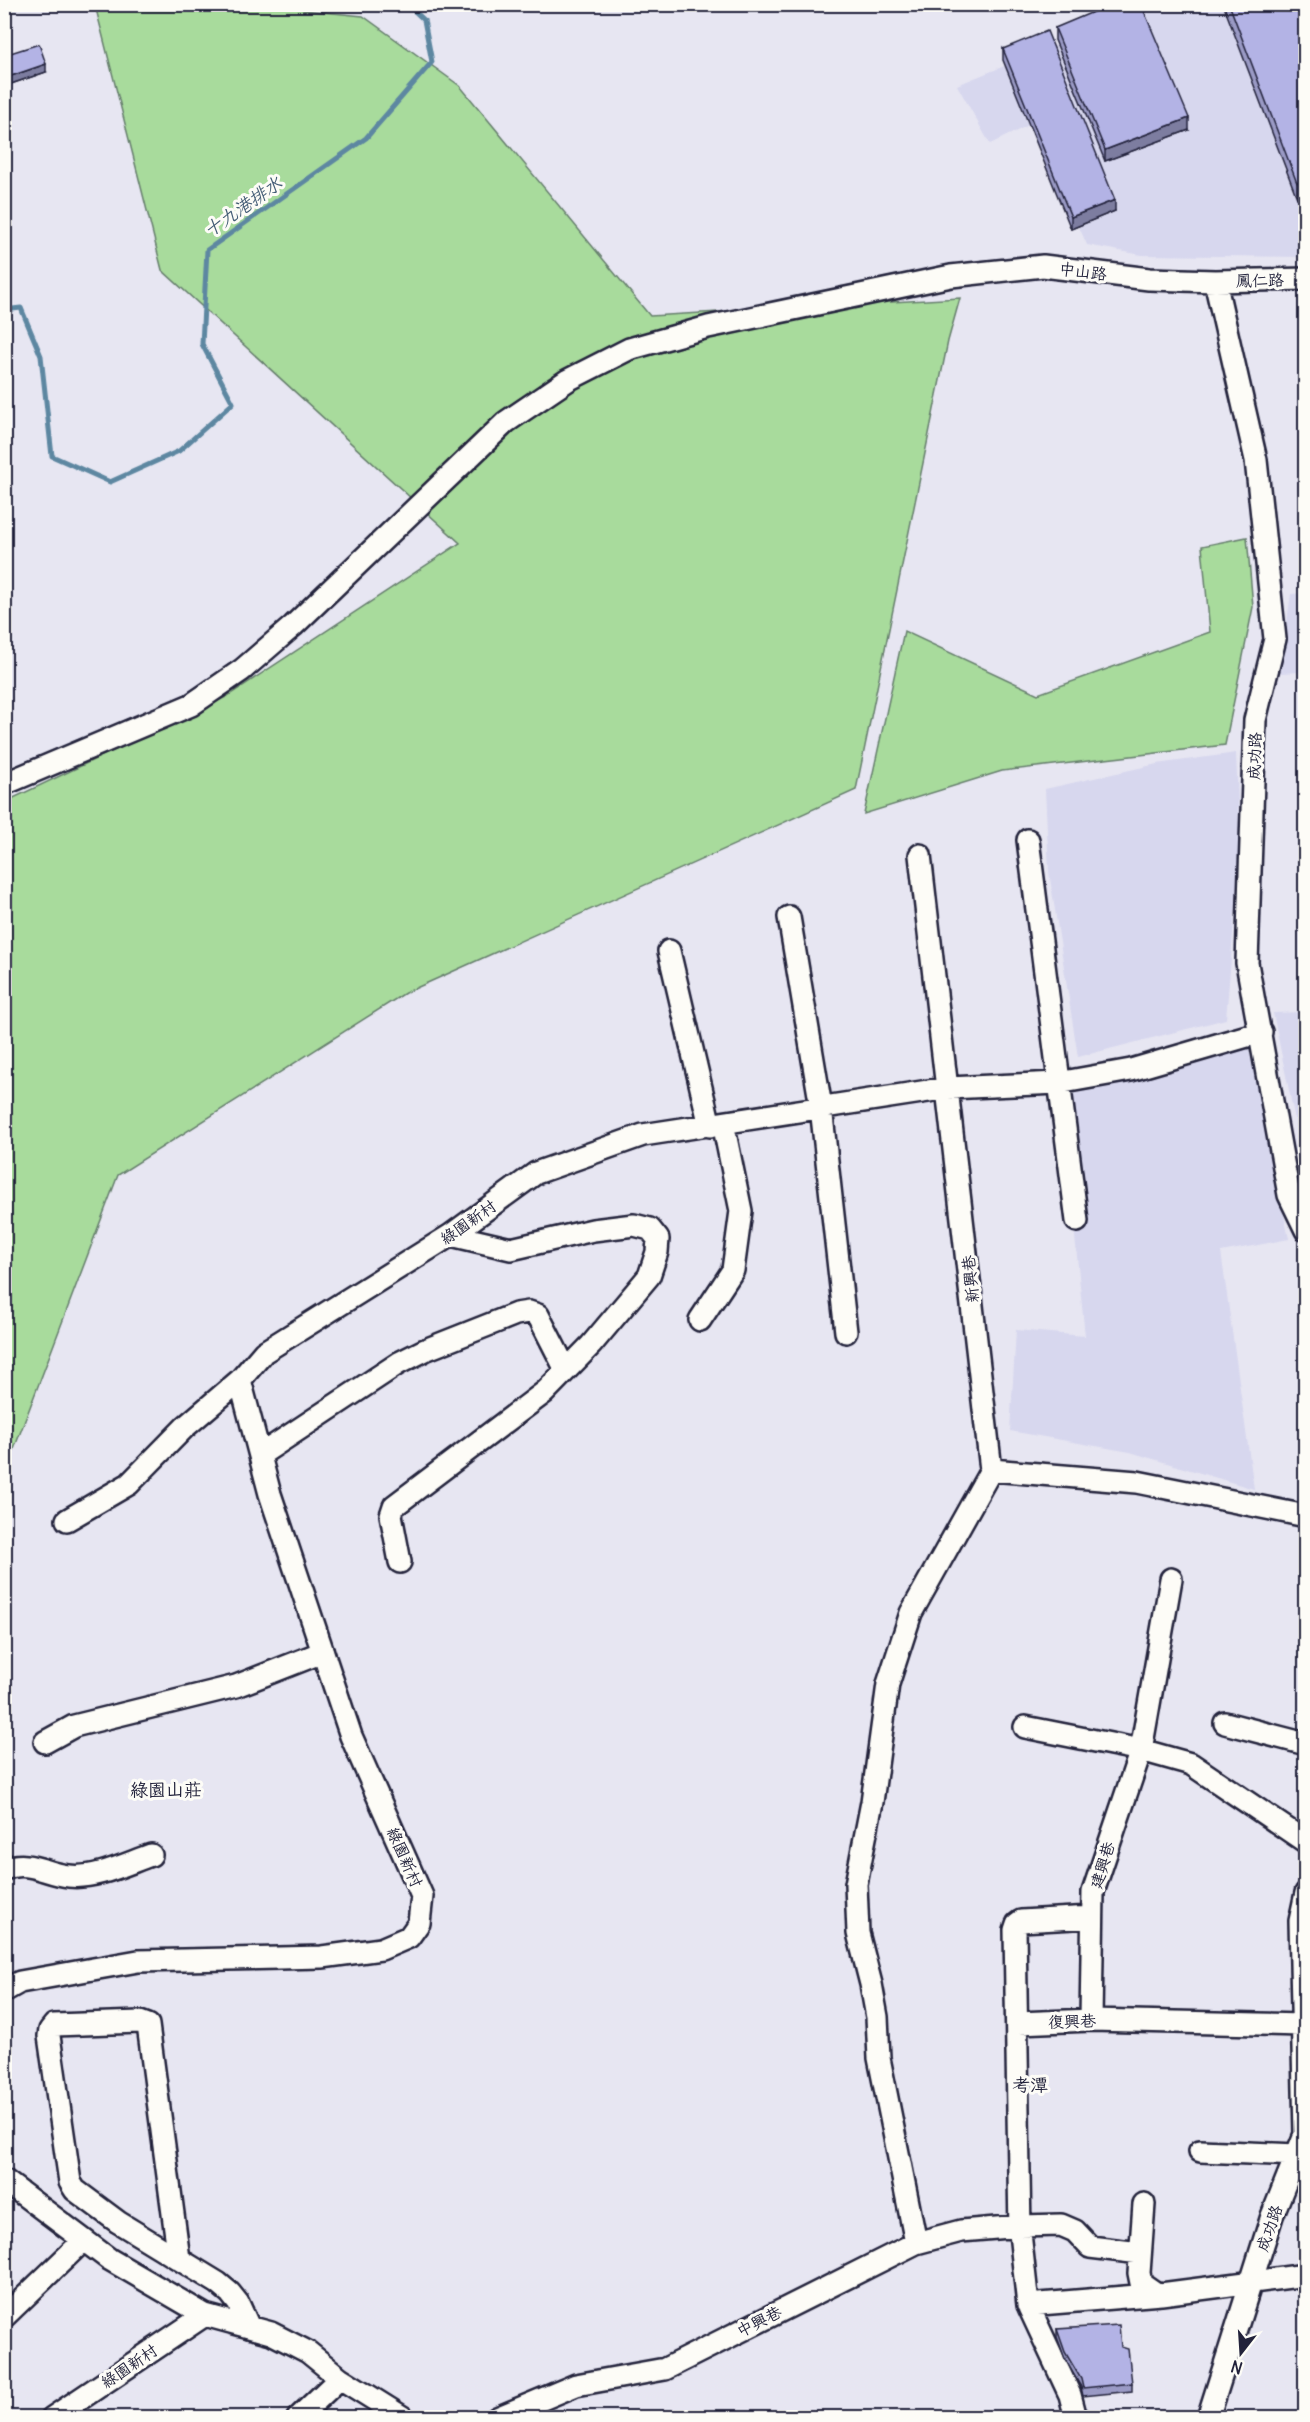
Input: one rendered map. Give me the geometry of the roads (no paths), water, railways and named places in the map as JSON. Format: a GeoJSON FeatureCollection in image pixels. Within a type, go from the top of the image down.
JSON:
{"type":"FeatureCollection","features":[{"type":"Feature","properties":{"kind":"street","name":"中山路"},"geometry":{"type":"LineString","coordinates":[[4,784],[191,705],[242,670],[293,626],[506,422],[568,380],[629,349],[708,327],[951,276],[1043,266],[1149,279],[1215,281]]}},
{"type":"Feature","properties":{"kind":"street","name":"鳳仁路"},"geometry":{"type":"LineString","coordinates":[[1215,281],[1305,279]]}},
{"type":"Feature","properties":{"kind":"street","name":"成功路"},"geometry":{"type":"LineString","coordinates":[[1215,281],[1256,460],[1275,639],[1255,720],[1246,963],[1261,1032],[1289,1195],[1305,1230]]}},
{"type":"Feature","properties":{"kind":"street"},"geometry":{"type":"LineString","coordinates":[[1028,840],[1077,1221]]}},
{"type":"Feature","properties":{"kind":"street","name":"新興巷"},"geometry":{"type":"LineString","coordinates":[[920,855],[991,1470]]}},
{"type":"Feature","properties":{"kind":"street"},"geometry":{"type":"LineString","coordinates":[[789,917],[820,1107],[846,1332]]}},
{"type":"Feature","properties":{"kind":"street"},"geometry":{"type":"LineString","coordinates":[[669,951],[741,1211],[733,1270],[700,1320]]}},
{"type":"Feature","properties":{"kind":"street"},"geometry":{"type":"LineString","coordinates":[[820,1107],[948,1088],[1058,1083],[1131,1070],[1261,1032]]}},
{"type":"Feature","properties":{"kind":"street","name":"綠園新村"},"geometry":{"type":"LineString","coordinates":[[67,1520],[129,1484],[185,1426],[240,1380],[264,1352],[451,1235],[536,1173],[643,1135],[820,1107]]}},
{"type":"Feature","properties":{"kind":"street"},"geometry":{"type":"LineString","coordinates":[[400,1562],[391,1515],[394,1506],[545,1392],[591,1345],[649,1276],[657,1252],[658,1239],[650,1229],[634,1225],[593,1230],[511,1250],[451,1235]]}},
{"type":"Feature","properties":{"kind":"street"},"geometry":{"type":"LineString","coordinates":[[260,1455],[399,1363],[425,1350],[516,1314],[529,1312],[538,1314],[566,1370]]}},
{"type":"Feature","properties":{"kind":"street","name":"綠園新村"},"geometry":{"type":"LineString","coordinates":[[4,1991],[20,1982],[138,1961],[322,1956],[381,1949],[410,1937],[419,1923],[422,1896],[351,1736],[270,1494],[240,1380]]}},
{"type":"Feature","properties":{"kind":"street"},"geometry":{"type":"LineString","coordinates":[[916,2243],[879,2058],[877,2017],[871,1984],[858,1933],[856,1884],[872,1802],[888,1684],[911,1613],[991,1470],[1137,1482],[1305,1516]]}},
{"type":"Feature","properties":{"kind":"street","name":"建興巷"},"geometry":{"type":"LineString","coordinates":[[1091,2020],[1092,1917],[1095,1881],[1141,1750],[1171,1579]]}},
{"type":"Feature","properties":{"kind":"street"},"geometry":{"type":"LineString","coordinates":[[45,1742],[74,1726],[237,1686],[323,1652]]}},
{"type":"Feature","properties":{"kind":"street"},"geometry":{"type":"LineString","coordinates":[[1225,1723],[1305,1744]]}},
{"type":"Feature","properties":{"kind":"street"},"geometry":{"type":"LineString","coordinates":[[1025,1727],[1141,1750],[1191,1764],[1305,1842]]}},
{"type":"Feature","properties":{"kind":"street"},"geometry":{"type":"LineString","coordinates":[[4,1869],[28,1865],[69,1876],[107,1872],[151,1855]]}},
{"type":"Feature","properties":{"kind":"street","name":"成功路"},"geometry":{"type":"LineString","coordinates":[[1208,2418],[1272,2216],[1305,2134],[1300,1922],[1305,1893]]}},
{"type":"Feature","properties":{"kind":"street"},"geometry":{"type":"LineString","coordinates":[[1076,2418],[1071,2395],[1028,2305],[1020,2226],[1015,1930],[1021,1921],[1092,1917]]}},
{"type":"Feature","properties":{"kind":"street","name":"復興巷"},"geometry":{"type":"LineString","coordinates":[[1018,2023],[1091,2020],[1303,2034]]}},
{"type":"Feature","properties":{"kind":"street"},"geometry":{"type":"LineString","coordinates":[[179,2259],[148,2025],[140,2022],[54,2025],[49,2036],[70,2182],[75,2190],[117,2222],[230,2292],[249,2327]]}},
{"type":"Feature","properties":{"kind":"street"},"geometry":{"type":"LineString","coordinates":[[1200,2151],[1297,2155]]}},
{"type":"Feature","properties":{"kind":"street"},"geometry":{"type":"LineString","coordinates":[[4,2180],[110,2259],[205,2315],[271,2333],[308,2352],[340,2378],[404,2418]]}},
{"type":"Feature","properties":{"kind":"street"},"geometry":{"type":"LineString","coordinates":[[1143,2204],[1141,2283],[1161,2294]]}},
{"type":"Feature","properties":{"kind":"street","name":"中興巷"},"geometry":{"type":"LineString","coordinates":[[497,2418],[576,2385],[665,2369],[916,2243],[961,2231],[1061,2225],[1075,2231],[1090,2247],[1140,2253]]}},
{"type":"Feature","properties":{"kind":"street"},"geometry":{"type":"LineString","coordinates":[[4,2317],[84,2240]]}},
{"type":"Feature","properties":{"kind":"street"},"geometry":{"type":"LineString","coordinates":[[1028,2305],[1161,2294],[1305,2275]]}},
{"type":"Feature","properties":{"kind":"street","name":"綠園新村"},"geometry":{"type":"LineString","coordinates":[[52,2418],[205,2315]]}},
{"type":"Feature","properties":{"kind":"street"},"geometry":{"type":"LineString","coordinates":[[298,2418],[340,2378]]}},
{"type":"Feature","properties":{"kind":"waterway","name":"十九港排水"},"geometry":{"type":"LineString","coordinates":[[4,310],[21,308],[41,356],[52,456],[110,482],[179,451],[233,403],[202,344],[207,250],[366,138],[432,62],[424,20],[407,4]]}},
{"type":"Feature","properties":{"kind":"district","name":"綠園山莊"},"geometry":{"type":"Point","coordinates":[166,1790]}},
{"type":"Feature","properties":{"kind":"district","name":"考潭"},"geometry":{"type":"Point","coordinates":[1030,2085]}}]}
